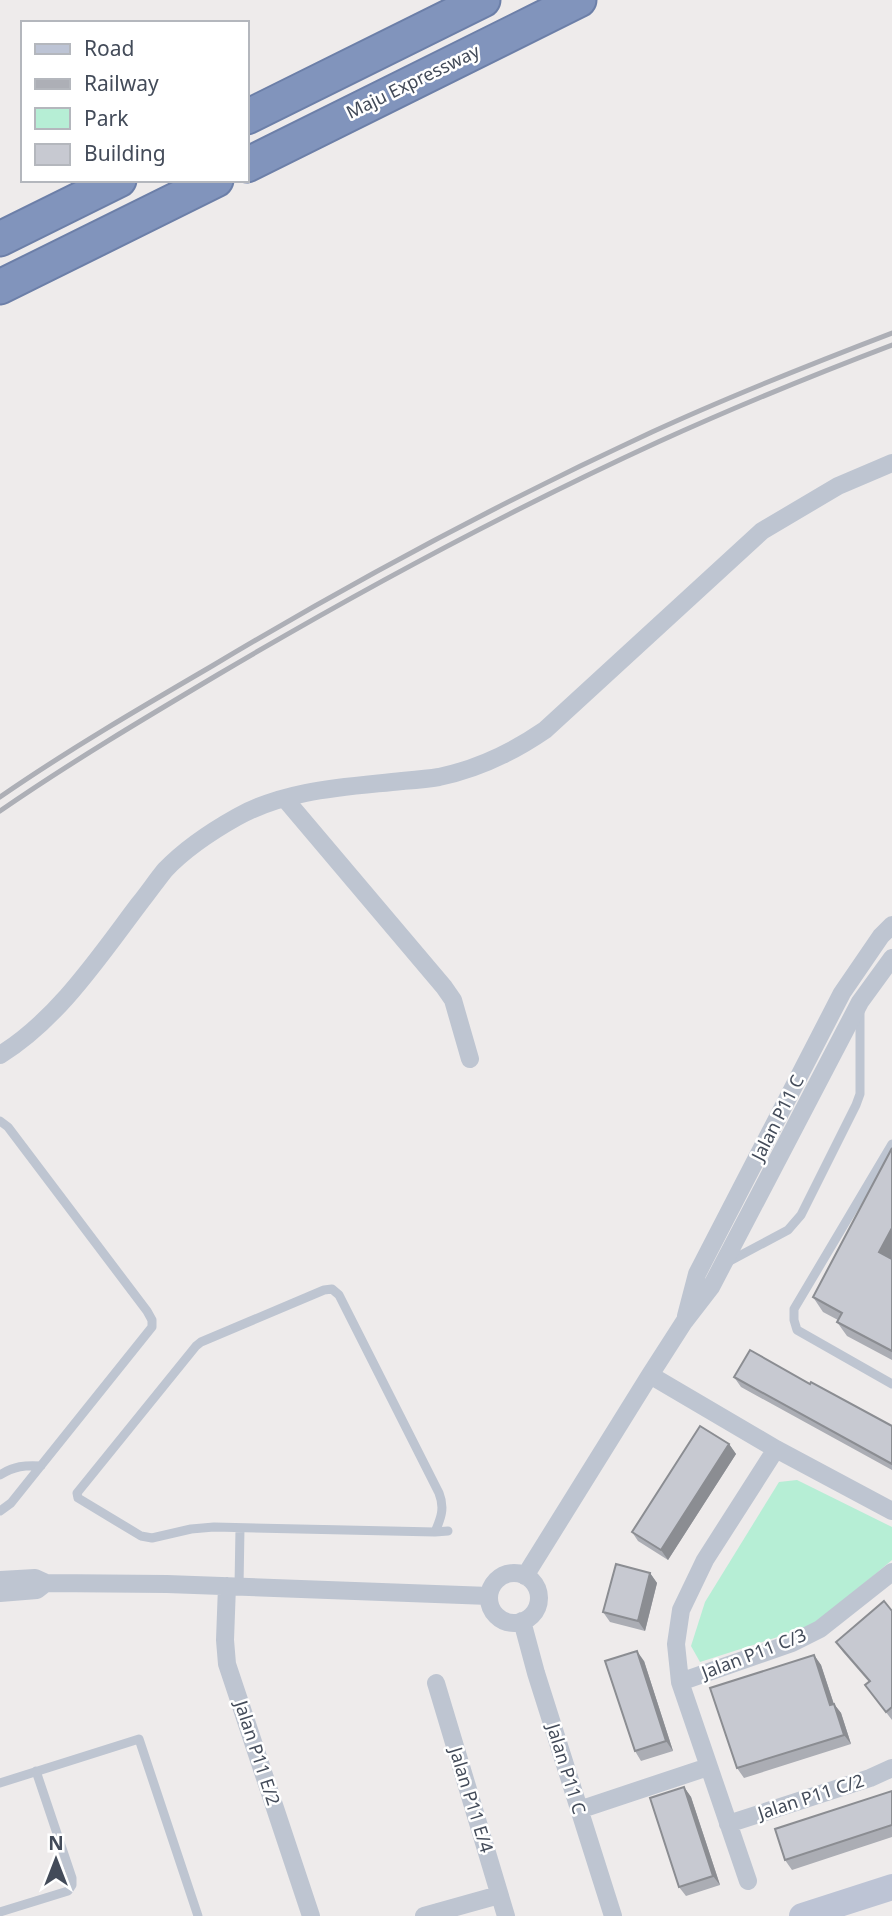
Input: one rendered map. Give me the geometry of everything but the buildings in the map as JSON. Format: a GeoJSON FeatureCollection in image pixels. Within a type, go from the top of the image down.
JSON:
{"type":"FeatureCollection","features":[{"type":"Feature","properties":{"kind":"highway"},"geometry":{"type":"LineString","coordinates":[[248,117],[482,0]]}},
{"type":"Feature","properties":{"kind":"highway","name":"Maju Expressway"},"geometry":{"type":"LineString","coordinates":[[248,165],[579,0]]}},
{"type":"Feature","properties":{"kind":"highway"},"geometry":{"type":"LineString","coordinates":[[0,239],[115,182]]}},
{"type":"Feature","properties":{"kind":"highway"},"geometry":{"type":"LineString","coordinates":[[0,287],[212,182]]}},
{"type":"Feature","properties":{"kind":"main road"},"geometry":{"type":"LineString","coordinates":[[802,1916],[892,1887]]}},
{"type":"Feature","properties":{"kind":"street"},"geometry":{"type":"LineString","coordinates":[[0,1055],[16,1045],[71,994],[166,869],[203,838],[240,815],[285,799],[315,791],[439,777],[472,767],[525,744],[545,730],[762,531],[838,486],[892,463]]}},
{"type":"Feature","properties":{"kind":"street"},"geometry":{"type":"LineString","coordinates":[[285,799],[444,987],[453,1000],[470,1059]]}},
{"type":"Feature","properties":{"kind":"street","name":"Jalan P11 C"},"geometry":{"type":"LineString","coordinates":[[684,1322],[697,1274],[836,1005],[881,936],[892,925]]}},
{"type":"Feature","properties":{"kind":"street","name":"Jalan P11 C"},"geometry":{"type":"LineString","coordinates":[[525,1576],[684,1322],[711,1287],[860,1002],[892,958]]}},
{"type":"Feature","properties":{"kind":"street"},"geometry":{"type":"LineString","coordinates":[[650,1375],[892,1511]]}},
{"type":"Feature","properties":{"kind":"street"},"geometry":{"type":"LineString","coordinates":[[748,1881],[680,1682],[676,1644],[681,1610],[705,1560],[776,1448]]}},
{"type":"Feature","properties":{"kind":"street","name":"Jalan P11 C/3"},"geometry":{"type":"LineString","coordinates":[[680,1682],[802,1639],[820,1629],[892,1572]]}},
{"type":"Feature","properties":{"kind":"street"},"geometry":{"type":"LineString","coordinates":[[516,1574],[525,1576],[535,1586],[538,1601],[532,1615],[511,1623],[492,1611],[489,1596],[495,1582],[501,1577],[516,1574]]}},
{"type":"Feature","properties":{"kind":"street"},"geometry":{"type":"LineString","coordinates":[[0,1580],[35,1578],[46,1583],[233,1586],[489,1596]]}},
{"type":"Feature","properties":{"kind":"street"},"geometry":{"type":"LineString","coordinates":[[0,1593],[37,1590],[46,1583]]}},
{"type":"Feature","properties":{"kind":"street","name":"Jalan P11 E/2"},"geometry":{"type":"LineString","coordinates":[[233,1586],[225,1640],[227,1664],[311,1916]]}},
{"type":"Feature","properties":{"kind":"street","name":"Jalan P11 C"},"geometry":{"type":"LineString","coordinates":[[522,1621],[613,1916]]}},
{"type":"Feature","properties":{"kind":"street","name":"Jalan P11 E/4"},"geometry":{"type":"LineString","coordinates":[[436,1683],[506,1916]]}},
{"type":"Feature","properties":{"kind":"street"},"geometry":{"type":"LineString","coordinates":[[579,1810],[708,1767]]}},
{"type":"Feature","properties":{"kind":"street","name":"Jalan P11 C/2"},"geometry":{"type":"LineString","coordinates":[[728,1824],[870,1778],[892,1768]]}},
{"type":"Feature","properties":{"kind":"street"},"geometry":{"type":"LineString","coordinates":[[425,1916],[499,1895]]}},
{"type":"Feature","properties":{"kind":"lane"},"geometry":{"type":"LineString","coordinates":[[724,1264],[788,1230],[801,1215],[860,1094],[860,1002]]}},
{"type":"Feature","properties":{"kind":"lane"},"geometry":{"type":"LineString","coordinates":[[0,1121],[8,1126],[152,1320],[152,1327],[41,1466],[0,1511]]}},
{"type":"Feature","properties":{"kind":"lane"},"geometry":{"type":"LineString","coordinates":[[892,1144],[794,1309],[793,1320],[797,1330],[892,1384]]}},
{"type":"Feature","properties":{"kind":"lane"},"geometry":{"type":"LineString","coordinates":[[435,1532],[442,1517],[443,1502],[339,1295],[332,1289],[201,1342],[77,1493],[78,1498],[141,1536],[152,1538],[214,1527],[435,1532],[448,1531]]}},
{"type":"Feature","properties":{"kind":"lane"},"geometry":{"type":"LineString","coordinates":[[0,1475],[20,1465],[41,1466]]}},
{"type":"Feature","properties":{"kind":"lane"},"geometry":{"type":"LineString","coordinates":[[233,1586],[240,1528]]}},
{"type":"Feature","properties":{"kind":"lane"},"geometry":{"type":"LineString","coordinates":[[0,1783],[139,1739],[198,1916]]}},
{"type":"Feature","properties":{"kind":"lane"},"geometry":{"type":"LineString","coordinates":[[0,1912],[68,1891],[72,1885],[72,1878],[36,1771]]}},
{"type":"Feature","properties":{"kind":"green space"},"geometry":{"type":"Polygon","coordinates":[[[797,1480],[892,1527],[892,1560],[815,1625],[700,1662],[691,1646],[705,1602],[779,1482],[797,1480]]]}},
{"type":"Feature","properties":{"kind":"railway"},"geometry":{"type":"LineString","coordinates":[[0,797],[104,730],[265,634],[484,514],[681,419],[892,333]]}},
{"type":"Feature","properties":{"kind":"railway"},"geometry":{"type":"LineString","coordinates":[[0,811],[219,674],[436,552],[658,442],[892,345]]}}]}
